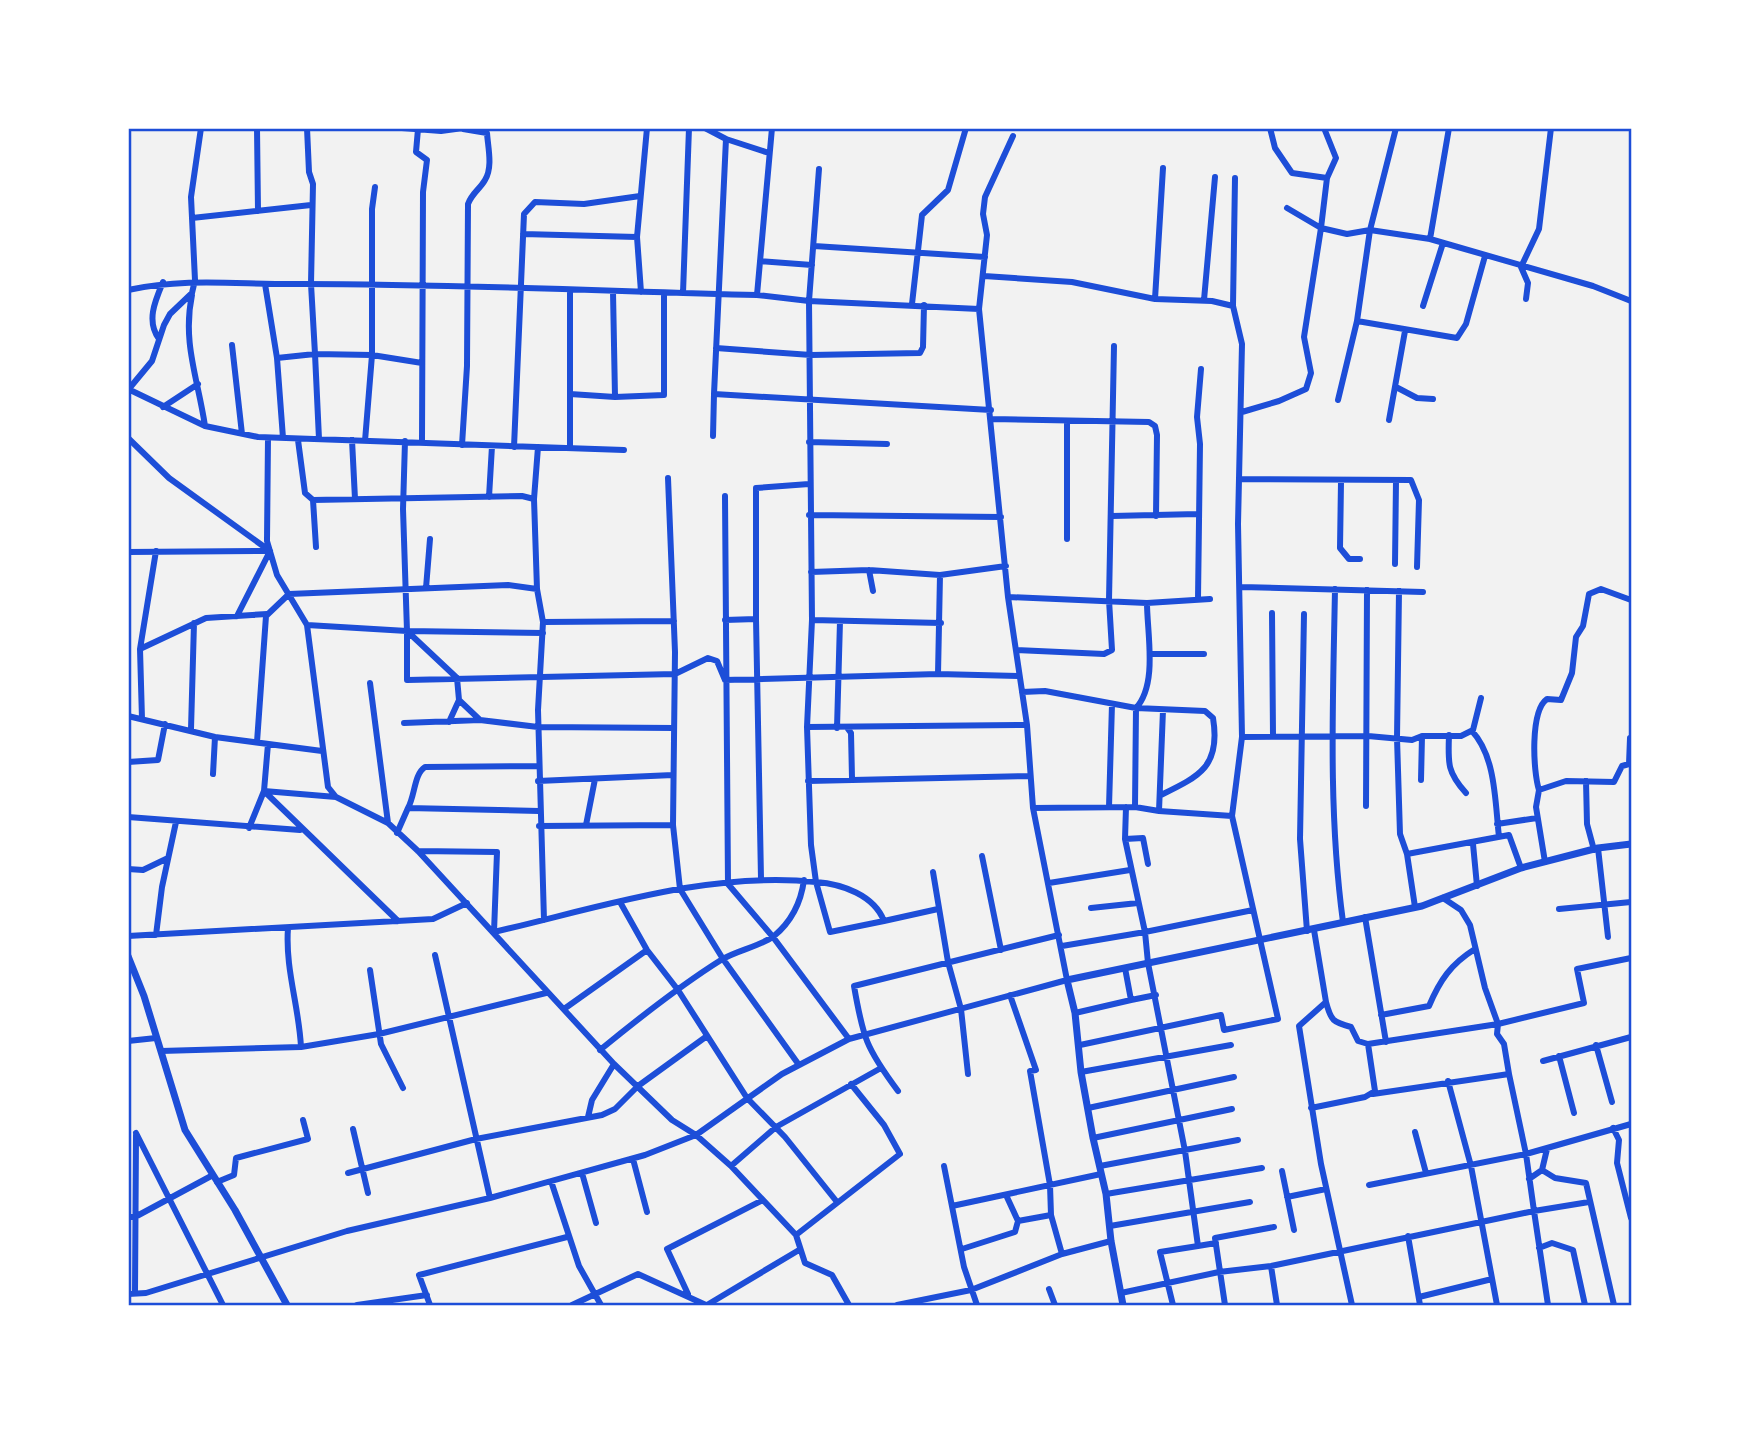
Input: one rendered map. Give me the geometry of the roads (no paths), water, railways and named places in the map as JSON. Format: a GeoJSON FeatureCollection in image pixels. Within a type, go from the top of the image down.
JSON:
{"type":"FeatureCollection","features":[{"type":"Feature","properties":{"kind":"street"},"geometry":{"type":"LineString","coordinates":[[201,128],[191,197],[195,280],[186,320],[187,345],[198,384],[205,426]]}},
{"type":"Feature","properties":{"kind":"street"},"geometry":{"type":"LineString","coordinates":[[257,128],[258,211]]}},
{"type":"Feature","properties":{"kind":"street"},"geometry":{"type":"LineString","coordinates":[[307,128],[309,172],[313,184],[311,284],[319,439]]}},
{"type":"Feature","properties":{"kind":"street"},"geometry":{"type":"LineString","coordinates":[[402,128],[463,128],[487,133],[490,167],[485,180],[472,194],[468,204],[462,445]]}},
{"type":"Feature","properties":{"kind":"street"},"geometry":{"type":"LineString","coordinates":[[642,292],[637,237],[647,128]]}},
{"type":"Feature","properties":{"kind":"street"},"geometry":{"type":"LineString","coordinates":[[683,293],[689,128]]}},
{"type":"Feature","properties":{"kind":"street"},"geometry":{"type":"LineString","coordinates":[[705,128],[726,139],[769,153]]}},
{"type":"Feature","properties":{"kind":"street"},"geometry":{"type":"LineString","coordinates":[[757,295],[772,128]]}},
{"type":"Feature","properties":{"kind":"street"},"geometry":{"type":"LineString","coordinates":[[912,304],[922,215],[948,190],[966,128]]}},
{"type":"Feature","properties":{"kind":"street"},"geometry":{"type":"LineString","coordinates":[[1270,128],[1275,148],[1293,173],[1327,178]]}},
{"type":"Feature","properties":{"kind":"street"},"geometry":{"type":"LineString","coordinates":[[1242,412],[1279,401],[1306,389],[1311,373],[1304,337],[1327,178],[1336,158],[1324,128]]}},
{"type":"Feature","properties":{"kind":"street"},"geometry":{"type":"LineString","coordinates":[[1338,400],[1357,321],[1370,230],[1396,128]]}},
{"type":"Feature","properties":{"kind":"street"},"geometry":{"type":"LineString","coordinates":[[1430,239],[1449,128]]}},
{"type":"Feature","properties":{"kind":"street"},"geometry":{"type":"LineString","coordinates":[[1526,299],[1528,283],[1521,267],[1539,229],[1551,128]]}},
{"type":"Feature","properties":{"kind":"street"},"geometry":{"type":"LineString","coordinates":[[413,129],[416,152],[427,160],[423,192],[422,442]]}},
{"type":"Feature","properties":{"kind":"street"},"geometry":{"type":"LineString","coordinates":[[1013,136],[985,197],[984,276],[979,309],[1008,597],[1027,726],[1033,808],[1075,1013],[1081,1072],[1107,1194],[1111,1241],[1123,1305]]}},
{"type":"Feature","properties":{"kind":"street"},"geometry":{"type":"LineString","coordinates":[[713,436],[726,139]]}},
{"type":"Feature","properties":{"kind":"street"},"geometry":{"type":"LineString","coordinates":[[1155,299],[1163,168]]}},
{"type":"Feature","properties":{"kind":"street"},"geometry":{"type":"LineString","coordinates":[[819,169],[809,301],[812,620],[807,727],[808,781],[816,882],[830,932],[938,909]]}},
{"type":"Feature","properties":{"kind":"street"},"geometry":{"type":"LineString","coordinates":[[1204,300],[1215,177]]}},
{"type":"Feature","properties":{"kind":"street"},"geometry":{"type":"LineString","coordinates":[[1080,1045],[1221,1015],[1224,1030],[1278,1019],[1263,942],[1232,816],[1242,737],[1242,344],[1233,306],[1235,178]]}},
{"type":"Feature","properties":{"kind":"street"},"geometry":{"type":"LineString","coordinates":[[365,441],[372,355],[372,209],[375,187]]}},
{"type":"Feature","properties":{"kind":"street"},"geometry":{"type":"LineString","coordinates":[[514,447],[524,214],[535,202],[584,204],[640,196]]}},
{"type":"Feature","properties":{"kind":"street"},"geometry":{"type":"LineString","coordinates":[[192,218],[311,205]]}},
{"type":"Feature","properties":{"kind":"street"},"geometry":{"type":"LineString","coordinates":[[1287,208],[1321,229],[1347,234],[1370,230],[1430,239],[1592,286],[1631,301]]}},
{"type":"Feature","properties":{"kind":"street"},"geometry":{"type":"LineString","coordinates":[[523,234],[637,237]]}},
{"type":"Feature","properties":{"kind":"street"},"geometry":{"type":"LineString","coordinates":[[1423,306],[1443,243]]}},
{"type":"Feature","properties":{"kind":"street"},"geometry":{"type":"LineString","coordinates":[[814,246],[985,257]]}},
{"type":"Feature","properties":{"kind":"street"},"geometry":{"type":"LineString","coordinates":[[1357,321],[1457,338],[1466,324],[1485,256]]}},
{"type":"Feature","properties":{"kind":"street"},"geometry":{"type":"LineString","coordinates":[[760,261],[812,265]]}},
{"type":"Feature","properties":{"kind":"street"},"geometry":{"type":"LineString","coordinates":[[984,276],[1072,282],[1155,299],[1204,300],[1233,306]]}},
{"type":"Feature","properties":{"kind":"street"},"geometry":{"type":"LineString","coordinates":[[128,290],[163,282],[195,280],[265,284],[373,284],[757,295],[809,301],[924,304],[979,309]]}},
{"type":"Feature","properties":{"kind":"street"},"geometry":{"type":"LineString","coordinates":[[159,340],[152,325],[156,298],[163,282]]}},
{"type":"Feature","properties":{"kind":"street"},"geometry":{"type":"LineString","coordinates":[[265,284],[276,358],[283,438]]}},
{"type":"Feature","properties":{"kind":"street"},"geometry":{"type":"LineString","coordinates":[[570,291],[570,447]]}},
{"type":"Feature","properties":{"kind":"street"},"geometry":{"type":"LineString","coordinates":[[614,292],[615,397]]}},
{"type":"Feature","properties":{"kind":"street"},"geometry":{"type":"LineString","coordinates":[[192,293],[170,314],[152,361],[128,390],[205,426],[268,438],[298,440],[405,441],[624,450]]}},
{"type":"Feature","properties":{"kind":"street"},"geometry":{"type":"LineString","coordinates":[[570,394],[615,397],[664,395],[664,293]]}},
{"type":"Feature","properties":{"kind":"street"},"geometry":{"type":"LineString","coordinates":[[716,348],[811,355],[920,353],[923,347],[924,304]]}},
{"type":"Feature","properties":{"kind":"street"},"geometry":{"type":"LineString","coordinates":[[1389,420],[1405,331]]}},
{"type":"Feature","properties":{"kind":"street"},"geometry":{"type":"LineString","coordinates":[[232,345],[242,434]]}},
{"type":"Feature","properties":{"kind":"street"},"geometry":{"type":"LineString","coordinates":[[1016,650],[1109,653],[1112,650],[1109,600],[1114,346]]}},
{"type":"Feature","properties":{"kind":"street"},"geometry":{"type":"LineString","coordinates":[[276,358],[315,354],[372,355],[422,363]]}},
{"type":"Feature","properties":{"kind":"street"},"geometry":{"type":"LineString","coordinates":[[1198,599],[1200,444],[1197,417],[1201,369]]}},
{"type":"Feature","properties":{"kind":"street"},"geometry":{"type":"LineString","coordinates":[[163,407],[198,384]]}},
{"type":"Feature","properties":{"kind":"street"},"geometry":{"type":"LineString","coordinates":[[1396,387],[1417,398],[1433,399]]}},
{"type":"Feature","properties":{"kind":"street"},"geometry":{"type":"LineString","coordinates":[[715,394],[991,410]]}},
{"type":"Feature","properties":{"kind":"street"},"geometry":{"type":"LineString","coordinates":[[992,419],[1149,422],[1155,426],[1156,516]]}},
{"type":"Feature","properties":{"kind":"street"},"geometry":{"type":"LineString","coordinates":[[1067,421],[1067,539]]}},
{"type":"Feature","properties":{"kind":"street"},"geometry":{"type":"LineString","coordinates":[[128,438],[169,478],[270,551]]}},
{"type":"Feature","properties":{"kind":"street"},"geometry":{"type":"LineString","coordinates":[[268,438],[267,541],[277,575],[307,625],[328,787],[336,797]]}},
{"type":"Feature","properties":{"kind":"street"},"geometry":{"type":"LineString","coordinates":[[298,440],[304,493],[313,500],[403,497],[534,499]]}},
{"type":"Feature","properties":{"kind":"street"},"geometry":{"type":"LineString","coordinates":[[352,440],[355,499]]}},
{"type":"Feature","properties":{"kind":"street"},"geometry":{"type":"LineString","coordinates":[[405,441],[403,497],[407,680],[675,674],[708,658],[717,661],[725,680]]}},
{"type":"Feature","properties":{"kind":"street"},"geometry":{"type":"LineString","coordinates":[[809,442],[887,444]]}},
{"type":"Feature","properties":{"kind":"street"},"geometry":{"type":"LineString","coordinates":[[489,497],[492,446]]}},
{"type":"Feature","properties":{"kind":"street"},"geometry":{"type":"LineString","coordinates":[[538,447],[534,499],[537,589],[543,622],[538,781],[544,920]]}},
{"type":"Feature","properties":{"kind":"street"},"geometry":{"type":"LineString","coordinates":[[668,478],[675,674],[673,825],[680,889],[723,959],[799,1065]]}},
{"type":"Feature","properties":{"kind":"street"},"geometry":{"type":"LineString","coordinates":[[1240,479],[1341,482],[1411,480],[1419,500],[1418,567]]}},
{"type":"Feature","properties":{"kind":"street"},"geometry":{"type":"LineString","coordinates":[[1395,564],[1396,481]]}},
{"type":"Feature","properties":{"kind":"street"},"geometry":{"type":"LineString","coordinates":[[1341,482],[1340,548],[1349,559],[1360,559]]}},
{"type":"Feature","properties":{"kind":"street"},"geometry":{"type":"LineString","coordinates":[[761,878],[756,488],[809,484]]}},
{"type":"Feature","properties":{"kind":"street"},"geometry":{"type":"LineString","coordinates":[[725,496],[728,884],[773,937],[849,1039]]}},
{"type":"Feature","properties":{"kind":"street"},"geometry":{"type":"LineString","coordinates":[[313,500],[316,547]]}},
{"type":"Feature","properties":{"kind":"street"},"geometry":{"type":"LineString","coordinates":[[1112,516],[1198,514]]}},
{"type":"Feature","properties":{"kind":"street"},"geometry":{"type":"LineString","coordinates":[[809,516],[1001,517]]}},
{"type":"Feature","properties":{"kind":"street"},"geometry":{"type":"LineString","coordinates":[[426,588],[430,539]]}},
{"type":"Feature","properties":{"kind":"street"},"geometry":{"type":"LineString","coordinates":[[142,719],[140,649],[156,551]]}},
{"type":"Feature","properties":{"kind":"street"},"geometry":{"type":"LineString","coordinates":[[128,552],[270,551]]}},
{"type":"Feature","properties":{"kind":"street"},"geometry":{"type":"LineString","coordinates":[[237,616],[270,551]]}},
{"type":"Feature","properties":{"kind":"street"},"geometry":{"type":"LineString","coordinates":[[811,572],[869,570],[940,575],[1006,566]]}},
{"type":"Feature","properties":{"kind":"street"},"geometry":{"type":"LineString","coordinates":[[869,570],[873,591]]}},
{"type":"Feature","properties":{"kind":"street"},"geometry":{"type":"LineString","coordinates":[[938,674],[940,575]]}},
{"type":"Feature","properties":{"kind":"street"},"geometry":{"type":"LineString","coordinates":[[140,649],[206,618],[267,614],[289,594],[508,585],[537,589]]}},
{"type":"Feature","properties":{"kind":"street"},"geometry":{"type":"LineString","coordinates":[[1241,587],[1423,592]]}},
{"type":"Feature","properties":{"kind":"street"},"geometry":{"type":"LineString","coordinates":[[1335,589],[1332,736],[1335,858],[1343,922]]}},
{"type":"Feature","properties":{"kind":"street"},"geometry":{"type":"LineString","coordinates":[[1545,862],[1537,818],[1539,790],[1534,772],[1539,708],[1548,699],[1560,700],[1564,696],[1572,673],[1576,637],[1583,626],[1589,594],[1601,589],[1631,600]]}},
{"type":"Feature","properties":{"kind":"street"},"geometry":{"type":"LineString","coordinates":[[1366,806],[1367,590]]}},
{"type":"Feature","properties":{"kind":"street"},"geometry":{"type":"LineString","coordinates":[[1399,591],[1397,738],[1400,834],[1407,854],[1415,907]]}},
{"type":"Feature","properties":{"kind":"street"},"geometry":{"type":"LineString","coordinates":[[1008,597],[1147,603],[1210,599]]}},
{"type":"Feature","properties":{"kind":"street"},"geometry":{"type":"LineString","coordinates":[[1135,807],[1136,708],[1142,702],[1151,654],[1147,603]]}},
{"type":"Feature","properties":{"kind":"street"},"geometry":{"type":"LineString","coordinates":[[1272,613],[1273,736]]}},
{"type":"Feature","properties":{"kind":"street"},"geometry":{"type":"LineString","coordinates":[[257,742],[267,614]]}},
{"type":"Feature","properties":{"kind":"street"},"geometry":{"type":"LineString","coordinates":[[1304,614],[1300,839],[1311,931],[1330,1019],[1335,1025],[1351,1027],[1358,1041],[1368,1044],[1499,1024],[1584,1003],[1577,969],[1631,958]]}},
{"type":"Feature","properties":{"kind":"street"},"geometry":{"type":"LineString","coordinates":[[725,620],[756,619]]}},
{"type":"Feature","properties":{"kind":"street"},"geometry":{"type":"LineString","coordinates":[[812,620],[941,623]]}},
{"type":"Feature","properties":{"kind":"street"},"geometry":{"type":"LineString","coordinates":[[543,622],[674,621]]}},
{"type":"Feature","properties":{"kind":"street"},"geometry":{"type":"LineString","coordinates":[[837,728],[841,678],[840,621]]}},
{"type":"Feature","properties":{"kind":"street"},"geometry":{"type":"LineString","coordinates":[[191,729],[194,623]]}},
{"type":"Feature","properties":{"kind":"street"},"geometry":{"type":"LineString","coordinates":[[307,625],[407,631],[543,633]]}},
{"type":"Feature","properties":{"kind":"street"},"geometry":{"type":"LineString","coordinates":[[407,631],[457,678],[459,700],[449,722]]}},
{"type":"Feature","properties":{"kind":"street"},"geometry":{"type":"LineString","coordinates":[[1151,654],[1204,654]]}},
{"type":"Feature","properties":{"kind":"street"},"geometry":{"type":"LineString","coordinates":[[725,680],[938,674],[1019,676]]}},
{"type":"Feature","properties":{"kind":"street"},"geometry":{"type":"LineString","coordinates":[[370,683],[388,823]]}},
{"type":"Feature","properties":{"kind":"street"},"geometry":{"type":"LineString","coordinates":[[1022,692],[1045,691],[1136,708],[1205,711],[1213,718],[1214,754],[1198,777],[1161,794]]}},
{"type":"Feature","properties":{"kind":"street"},"geometry":{"type":"LineString","coordinates":[[1472,731],[1481,698]]}},
{"type":"Feature","properties":{"kind":"street"},"geometry":{"type":"LineString","coordinates":[[459,700],[480,720]]}},
{"type":"Feature","properties":{"kind":"street"},"geometry":{"type":"LineString","coordinates":[[1109,807],[1112,705]]}},
{"type":"Feature","properties":{"kind":"street"},"geometry":{"type":"LineString","coordinates":[[1160,811],[1163,710]]}},
{"type":"Feature","properties":{"kind":"street"},"geometry":{"type":"LineString","coordinates":[[128,716],[191,729],[215,737],[322,751]]}},
{"type":"Feature","properties":{"kind":"street"},"geometry":{"type":"LineString","coordinates":[[404,723],[480,720],[538,727],[674,727]]}},
{"type":"Feature","properties":{"kind":"street"},"geometry":{"type":"LineString","coordinates":[[128,762],[158,760],[165,724]]}},
{"type":"Feature","properties":{"kind":"street"},"geometry":{"type":"LineString","coordinates":[[807,727],[848,729],[1027,726]]}},
{"type":"Feature","properties":{"kind":"street"},"geometry":{"type":"LineString","coordinates":[[848,729],[851,733],[852,778]]}},
{"type":"Feature","properties":{"kind":"street"},"geometry":{"type":"LineString","coordinates":[[1242,737],[1368,736],[1412,740],[1422,736],[1461,736],[1472,731]]}},
{"type":"Feature","properties":{"kind":"street"},"geometry":{"type":"LineString","coordinates":[[1472,731],[1484,744],[1490,761],[1499,837]]}},
{"type":"Feature","properties":{"kind":"street"},"geometry":{"type":"LineString","coordinates":[[1449,735],[1452,777],[1466,793]]}},
{"type":"Feature","properties":{"kind":"street"},"geometry":{"type":"LineString","coordinates":[[1421,780],[1422,736]]}},
{"type":"Feature","properties":{"kind":"street"},"geometry":{"type":"LineString","coordinates":[[213,774],[215,737]]}},
{"type":"Feature","properties":{"kind":"street"},"geometry":{"type":"LineString","coordinates":[[1539,790],[1566,781],[1614,782],[1622,766],[1629,764],[1630,738]]}},
{"type":"Feature","properties":{"kind":"street"},"geometry":{"type":"LineString","coordinates":[[249,828],[264,791],[268,744]]}},
{"type":"Feature","properties":{"kind":"street"},"geometry":{"type":"LineString","coordinates":[[397,833],[414,797],[420,770],[425,767],[539,766]]}},
{"type":"Feature","properties":{"kind":"street"},"geometry":{"type":"LineString","coordinates":[[538,781],[673,775]]}},
{"type":"Feature","properties":{"kind":"street"},"geometry":{"type":"LineString","coordinates":[[808,781],[1029,776]]}},
{"type":"Feature","properties":{"kind":"street"},"geometry":{"type":"LineString","coordinates":[[586,825],[595,779]]}},
{"type":"Feature","properties":{"kind":"street"},"geometry":{"type":"LineString","coordinates":[[1586,782],[1587,824],[1596,849],[1608,937]]}},
{"type":"Feature","properties":{"kind":"street"},"geometry":{"type":"LineString","coordinates":[[264,791],[336,797],[388,823],[418,850],[600,1050],[673,1121],[696,1135],[731,1166],[796,1235],[805,1263],[832,1275],[849,1305]]}},
{"type":"Feature","properties":{"kind":"street"},"geometry":{"type":"LineString","coordinates":[[264,791],[301,830],[398,921]]}},
{"type":"Feature","properties":{"kind":"street"},"geometry":{"type":"LineString","coordinates":[[1126,807],[1125,839],[1130,870],[1145,932],[1171,1090],[1185,1151],[1198,1246]]}},
{"type":"Feature","properties":{"kind":"street"},"geometry":{"type":"LineString","coordinates":[[1033,808],[1135,807],[1232,816]]}},
{"type":"Feature","properties":{"kind":"street"},"geometry":{"type":"LineString","coordinates":[[408,808],[539,811]]}},
{"type":"Feature","properties":{"kind":"street"},"geometry":{"type":"LineString","coordinates":[[128,817],[301,830]]}},
{"type":"Feature","properties":{"kind":"street"},"geometry":{"type":"LineString","coordinates":[[1497,824],[1537,818]]}},
{"type":"Feature","properties":{"kind":"street"},"geometry":{"type":"LineString","coordinates":[[156,935],[176,822]]}},
{"type":"Feature","properties":{"kind":"street"},"geometry":{"type":"LineString","coordinates":[[539,826],[673,825]]}},
{"type":"Feature","properties":{"kind":"street"},"geometry":{"type":"LineString","coordinates":[[1407,854],[1473,844],[1509,835],[1521,868]]}},
{"type":"Feature","properties":{"kind":"street"},"geometry":{"type":"LineString","coordinates":[[1125,839],[1143,838],[1148,864]]}},
{"type":"Feature","properties":{"kind":"street"},"geometry":{"type":"LineString","coordinates":[[1473,844],[1477,886]]}},
{"type":"Feature","properties":{"kind":"street"},"geometry":{"type":"LineString","coordinates":[[223,1305],[206,1272],[168,1199],[136,1133],[131,1217],[131,1294],[206,1272],[260,1255],[347,1231],[490,1198],[633,1159],[696,1135],[799,1065],[849,1039],[1067,980],[1263,942],[1415,907],[1521,868],[1596,849],[1631,844]]}},
{"type":"Feature","properties":{"kind":"street"},"geometry":{"type":"LineString","coordinates":[[418,850],[498,852],[494,932]]}},
{"type":"Feature","properties":{"kind":"street"},"geometry":{"type":"LineString","coordinates":[[982,856],[1001,950]]}},
{"type":"Feature","properties":{"kind":"street"},"geometry":{"type":"LineString","coordinates":[[128,869],[143,870],[168,858]]}},
{"type":"Feature","properties":{"kind":"street"},"geometry":{"type":"LineString","coordinates":[[1049,883],[1130,870]]}},
{"type":"Feature","properties":{"kind":"street"},"geometry":{"type":"LineString","coordinates":[[933,872],[948,962],[961,1009],[968,1074]]}},
{"type":"Feature","properties":{"kind":"street"},"geometry":{"type":"LineString","coordinates":[[494,932],[680,889],[761,878],[804,880],[840,886],[874,903],[884,921]]}},
{"type":"Feature","properties":{"kind":"street"},"geometry":{"type":"LineString","coordinates":[[600,1050],[649,1009],[723,959],[773,937],[791,917],[802,895],[804,880]]}},
{"type":"Feature","properties":{"kind":"street"},"geometry":{"type":"LineString","coordinates":[[1443,898],[1461,910],[1469,925],[1485,988],[1499,1024],[1497,1034],[1504,1044],[1526,1154],[1548,1305]]}},
{"type":"Feature","properties":{"kind":"street"},"geometry":{"type":"LineString","coordinates":[[620,902],[647,950],[678,990],[747,1098],[776,1127],[838,1202]]}},
{"type":"Feature","properties":{"kind":"street"},"geometry":{"type":"LineString","coordinates":[[1559,909],[1631,902]]}},
{"type":"Feature","properties":{"kind":"street"},"geometry":{"type":"LineString","coordinates":[[128,936],[433,919],[467,903]]}},
{"type":"Feature","properties":{"kind":"street"},"geometry":{"type":"LineString","coordinates":[[1091,908],[1138,903]]}},
{"type":"Feature","properties":{"kind":"street"},"geometry":{"type":"LineString","coordinates":[[1062,946],[1253,910]]}},
{"type":"Feature","properties":{"kind":"street"},"geometry":{"type":"LineString","coordinates":[[1365,917],[1386,1042]]}},
{"type":"Feature","properties":{"kind":"street"},"geometry":{"type":"LineString","coordinates":[[288,928],[286,955],[300,1023],[301,1047]]}},
{"type":"Feature","properties":{"kind":"street"},"geometry":{"type":"LineString","coordinates":[[898,1091],[881,1068],[863,1035],[854,986],[1059,935]]}},
{"type":"Feature","properties":{"kind":"street"},"geometry":{"type":"LineString","coordinates":[[1381,1015],[1429,1006],[1443,975],[1475,949]]}},
{"type":"Feature","properties":{"kind":"street"},"geometry":{"type":"LineString","coordinates":[[564,1009],[647,950]]}},
{"type":"Feature","properties":{"kind":"street"},"geometry":{"type":"LineString","coordinates":[[435,955],[490,1198]]}},
{"type":"Feature","properties":{"kind":"street"},"geometry":{"type":"LineString","coordinates":[[128,956],[185,1130],[287,1305]]}},
{"type":"Feature","properties":{"kind":"street"},"geometry":{"type":"LineString","coordinates":[[1125,968],[1131,1000]]}},
{"type":"Feature","properties":{"kind":"street"},"geometry":{"type":"LineString","coordinates":[[370,970],[379,1034],[403,1088]]}},
{"type":"Feature","properties":{"kind":"street"},"geometry":{"type":"LineString","coordinates":[[161,1051],[301,1047],[379,1034],[547,993]]}},
{"type":"Feature","properties":{"kind":"street"},"geometry":{"type":"LineString","coordinates":[[1010,995],[1036,1070],[1030,1071],[1050,1185],[1051,1214],[1062,1254]]}},
{"type":"Feature","properties":{"kind":"street"},"geometry":{"type":"LineString","coordinates":[[1075,1013],[1156,995]]}},
{"type":"Feature","properties":{"kind":"street"},"geometry":{"type":"LineString","coordinates":[[1326,1002],[1299,1026],[1326,1189],[1352,1305]]}},
{"type":"Feature","properties":{"kind":"street"},"geometry":{"type":"LineString","coordinates":[[348,1173],[476,1139],[588,1117],[615,1109],[638,1086],[707,1036]]}},
{"type":"Feature","properties":{"kind":"street"},"geometry":{"type":"LineString","coordinates":[[1543,1061],[1631,1037]]}},
{"type":"Feature","properties":{"kind":"street"},"geometry":{"type":"LineString","coordinates":[[128,1041],[156,1038]]}},
{"type":"Feature","properties":{"kind":"street"},"geometry":{"type":"LineString","coordinates":[[1368,1044],[1376,1082],[1373,1094]]}},
{"type":"Feature","properties":{"kind":"street"},"geometry":{"type":"LineString","coordinates":[[1081,1072],[1231,1045]]}},
{"type":"Feature","properties":{"kind":"street"},"geometry":{"type":"LineString","coordinates":[[1596,1045],[1612,1102]]}},
{"type":"Feature","properties":{"kind":"street"},"geometry":{"type":"LineString","coordinates":[[1559,1056],[1574,1113]]}},
{"type":"Feature","properties":{"kind":"street"},"geometry":{"type":"LineString","coordinates":[[588,1117],[592,1100],[614,1064]]}},
{"type":"Feature","properties":{"kind":"street"},"geometry":{"type":"LineString","coordinates":[[731,1166],[776,1127],[881,1068]]}},
{"type":"Feature","properties":{"kind":"street"},"geometry":{"type":"LineString","coordinates":[[1311,1108],[1373,1094],[1510,1074]]}},
{"type":"Feature","properties":{"kind":"street"},"geometry":{"type":"LineString","coordinates":[[1088,1108],[1234,1077]]}},
{"type":"Feature","properties":{"kind":"street"},"geometry":{"type":"LineString","coordinates":[[1448,1082],[1471,1166],[1479,1221],[1497,1305]]}},
{"type":"Feature","properties":{"kind":"street"},"geometry":{"type":"LineString","coordinates":[[796,1235],[900,1154],[884,1125],[851,1084]]}},
{"type":"Feature","properties":{"kind":"street"},"geometry":{"type":"LineString","coordinates":[[1093,1138],[1232,1109]]}},
{"type":"Feature","properties":{"kind":"street"},"geometry":{"type":"LineString","coordinates":[[131,1217],[215,1178],[234,1175],[236,1158],[309,1139],[303,1119]]}},
{"type":"Feature","properties":{"kind":"street"},"geometry":{"type":"LineString","coordinates":[[1369,1185],[1526,1154],[1631,1124]]}},
{"type":"Feature","properties":{"kind":"street"},"geometry":{"type":"LineString","coordinates":[[1613,1128],[1619,1140],[1617,1163],[1631,1218]]}},
{"type":"Feature","properties":{"kind":"street"},"geometry":{"type":"LineString","coordinates":[[353,1129],[368,1193]]}},
{"type":"Feature","properties":{"kind":"street"},"geometry":{"type":"LineString","coordinates":[[1415,1132],[1426,1173]]}},
{"type":"Feature","properties":{"kind":"street"},"geometry":{"type":"LineString","coordinates":[[952,1206],[1238,1140]]}},
{"type":"Feature","properties":{"kind":"street"},"geometry":{"type":"LineString","coordinates":[[1529,1179],[1542,1170],[1547,1149]]}},
{"type":"Feature","properties":{"kind":"street"},"geometry":{"type":"LineString","coordinates":[[633,1159],[647,1212]]}},
{"type":"Feature","properties":{"kind":"street"},"geometry":{"type":"LineString","coordinates":[[944,1166],[971,1290],[977,1305]]}},
{"type":"Feature","properties":{"kind":"street"},"geometry":{"type":"LineString","coordinates":[[1107,1194],[1262,1168]]}},
{"type":"Feature","properties":{"kind":"street"},"geometry":{"type":"LineString","coordinates":[[1542,1170],[1555,1178],[1586,1183],[1614,1305]]}},
{"type":"Feature","properties":{"kind":"street"},"geometry":{"type":"LineString","coordinates":[[1282,1171],[1294,1230]]}},
{"type":"Feature","properties":{"kind":"street"},"geometry":{"type":"LineString","coordinates":[[582,1173],[596,1223]]}},
{"type":"Feature","properties":{"kind":"street"},"geometry":{"type":"LineString","coordinates":[[551,1181],[567,1237],[579,1266],[601,1305]]}},
{"type":"Feature","properties":{"kind":"street"},"geometry":{"type":"LineString","coordinates":[[1287,1196],[1326,1189]]}},
{"type":"Feature","properties":{"kind":"street"},"geometry":{"type":"LineString","coordinates":[[962,1249],[1016,1232],[1018,1221],[1006,1195]]}},
{"type":"Feature","properties":{"kind":"street"},"geometry":{"type":"LineString","coordinates":[[688,1294],[667,1249],[763,1200]]}},
{"type":"Feature","properties":{"kind":"street"},"geometry":{"type":"LineString","coordinates":[[1110,1226],[1250,1202]]}},
{"type":"Feature","properties":{"kind":"street"},"geometry":{"type":"LineString","coordinates":[[1121,1293],[1219,1272],[1271,1266],[1479,1221],[1589,1202]]}},
{"type":"Feature","properties":{"kind":"street"},"geometry":{"type":"LineString","coordinates":[[1018,1221],[1051,1214]]}},
{"type":"Feature","properties":{"kind":"street"},"geometry":{"type":"LineString","coordinates":[[1225,1305],[1215,1238],[1274,1227]]}},
{"type":"Feature","properties":{"kind":"street"},"geometry":{"type":"LineString","coordinates":[[1408,1236],[1420,1305]]}},
{"type":"Feature","properties":{"kind":"street"},"geometry":{"type":"LineString","coordinates":[[430,1305],[419,1275],[567,1237]]}},
{"type":"Feature","properties":{"kind":"street"},"geometry":{"type":"LineString","coordinates":[[897,1305],[971,1290],[1062,1254],[1111,1241]]}},
{"type":"Feature","properties":{"kind":"street"},"geometry":{"type":"LineString","coordinates":[[1173,1305],[1160,1252],[1216,1243]]}},
{"type":"Feature","properties":{"kind":"street"},"geometry":{"type":"LineString","coordinates":[[1539,1248],[1552,1243],[1573,1250],[1585,1305]]}},
{"type":"Feature","properties":{"kind":"street"},"geometry":{"type":"LineString","coordinates":[[572,1305],[638,1274],[688,1294],[706,1305],[719,1303],[799,1250]]}},
{"type":"Feature","properties":{"kind":"street"},"geometry":{"type":"LineString","coordinates":[[1271,1266],[1277,1305]]}},
{"type":"Feature","properties":{"kind":"street"},"geometry":{"type":"LineString","coordinates":[[1419,1297],[1492,1279]]}},
{"type":"Feature","properties":{"kind":"street"},"geometry":{"type":"LineString","coordinates":[[1049,1289],[1055,1305]]}},
{"type":"Feature","properties":{"kind":"street"},"geometry":{"type":"LineString","coordinates":[[356,1305],[380,1304],[426,1295]]}}]}
